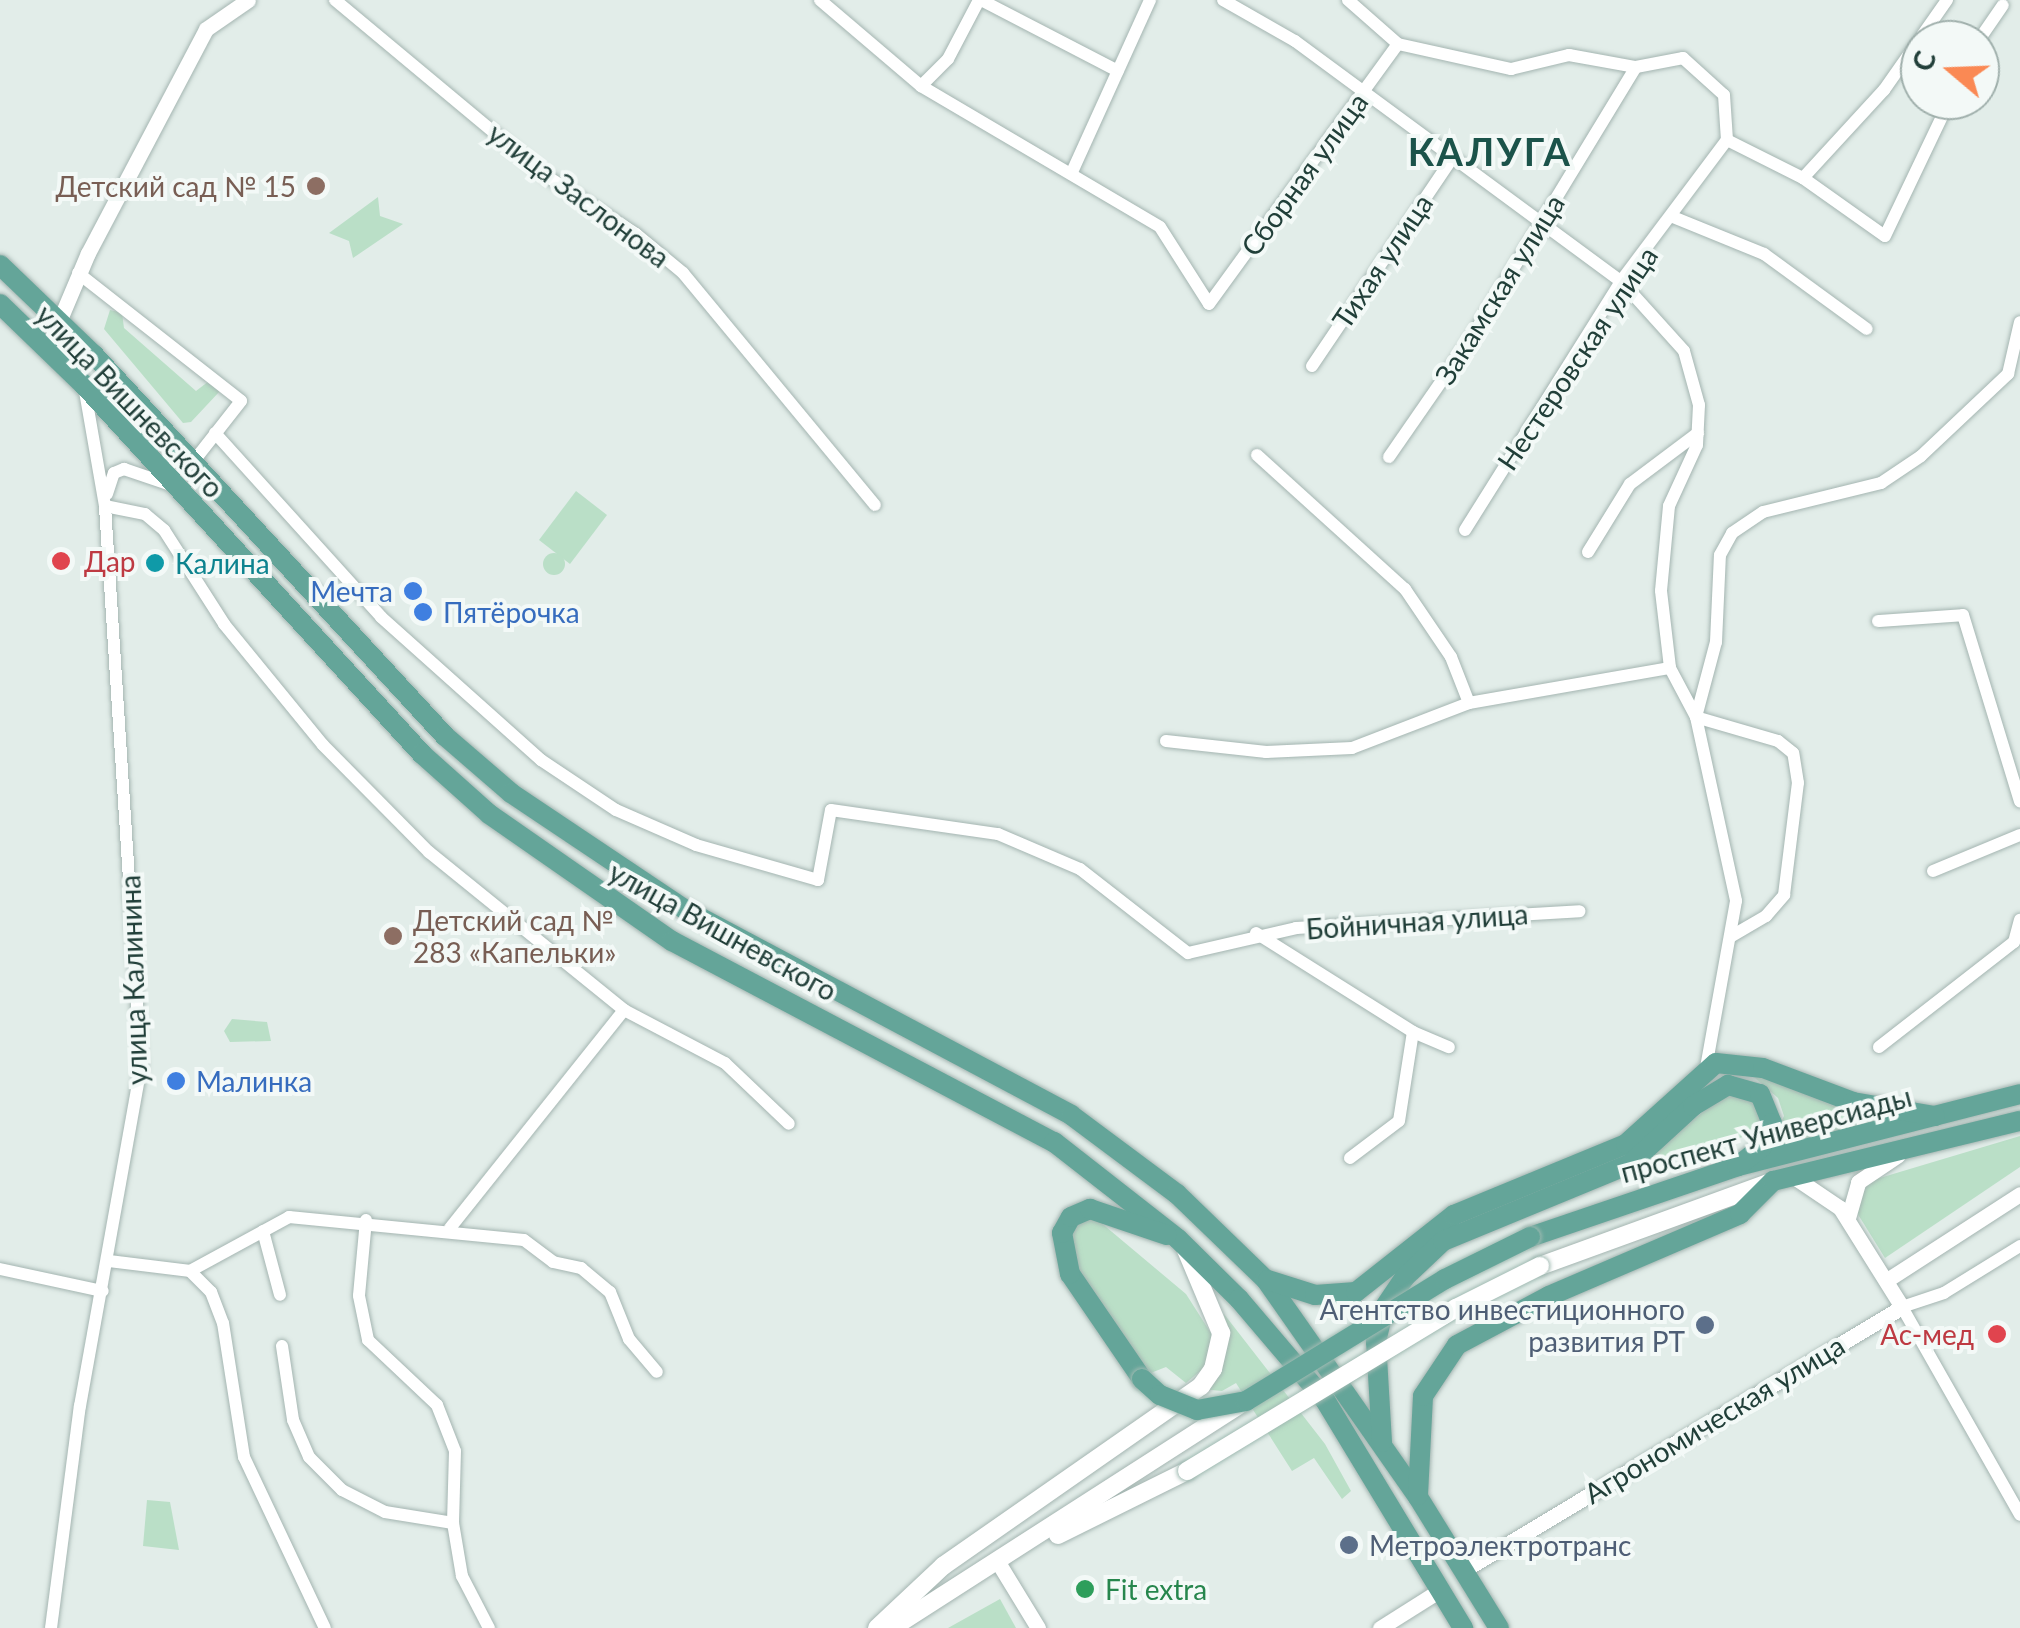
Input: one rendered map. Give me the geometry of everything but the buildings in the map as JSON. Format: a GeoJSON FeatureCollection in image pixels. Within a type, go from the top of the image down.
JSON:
{"type":"FeatureCollection","features":[{"type":"Feature","properties":{"kind":"main road","name":"улица Вишневского"},"geometry":{"type":"LineString","coordinates":[[0,265],[59,319],[194,461],[324,610],[511,793],[686,910],[1071,1114],[1177,1194],[1266,1280],[1418,1496],[1499,1628]]}},
{"type":"Feature","properties":{"kind":"main road","name":"улица Вишневского"},"geometry":{"type":"LineString","coordinates":[[0,304],[84,385],[422,754],[536,850],[672,941],[1054,1142],[1181,1242],[1324,1400],[1463,1628]]}},
{"type":"Feature","properties":{"kind":"main road"},"geometry":{"type":"LineString","coordinates":[[1266,1280],[1315,1295],[1356,1292],[1454,1215],[1626,1144],[1706,1068],[1728,1062],[1763,1068],[1853,1102],[1936,1116]]}},
{"type":"Feature","properties":{"kind":"main road"},"geometry":{"type":"LineString","coordinates":[[1382,1444],[1376,1342],[1384,1308],[1404,1277],[1443,1241],[1630,1164],[1693,1106],[1728,1085],[1760,1094],[1772,1123],[1762,1147],[1738,1166]]}},
{"type":"Feature","properties":{"kind":"main road","name":"проспект Универсиады"},"geometry":{"type":"LineString","coordinates":[[1246,1401],[1445,1279],[1530,1237],[1738,1166],[2020,1094]]}},
{"type":"Feature","properties":{"kind":"main road","name":"проспект Универсиады"},"geometry":{"type":"LineString","coordinates":[[1782,1178],[2020,1121]]}},
{"type":"Feature","properties":{"kind":"main road"},"geometry":{"type":"LineString","coordinates":[[999,1564],[1187,1470],[1456,1308],[1540,1266],[1782,1178]]}},
{"type":"Feature","properties":{"kind":"main road"},"geometry":{"type":"LineString","coordinates":[[1418,1496],[1423,1396],[1458,1345],[1549,1296],[1740,1214],[1782,1178]]}},
{"type":"Feature","properties":{"kind":"main road"},"geometry":{"type":"LineString","coordinates":[[877,1628],[943,1566],[1200,1386],[1213,1369],[1222,1333],[1181,1242],[1090,1209],[1072,1217],[1062,1233],[1070,1274],[1142,1379],[1169,1400],[1197,1410],[1246,1401]]}},
{"type":"Feature","properties":{"kind":"main road"},"geometry":{"type":"LineString","coordinates":[[892,1628],[999,1564],[1170,1446],[1246,1401]]}},
{"type":"Feature","properties":{"kind":"street"},"geometry":{"type":"LineString","coordinates":[[47,350],[78,273],[206,29],[248,0]]}},
{"type":"Feature","properties":{"kind":"street","name":"улица Заслонова"},"geometry":{"type":"LineString","coordinates":[[335,0],[545,175],[636,234],[683,273],[875,506]]}},
{"type":"Feature","properties":{"kind":"street"},"geometry":{"type":"LineString","coordinates":[[820,0],[921,86],[1072,172],[1150,0]]}},
{"type":"Feature","properties":{"kind":"street"},"geometry":{"type":"LineString","coordinates":[[921,86],[948,58],[979,0],[1118,70]]}},
{"type":"Feature","properties":{"kind":"street"},"geometry":{"type":"LineString","coordinates":[[1222,0],[1295,41],[1622,281],[1684,351],[1699,405],[1698,433],[1668,506],[1660,568],[1670,668],[1696,717],[1736,901],[1706,1068]]}},
{"type":"Feature","properties":{"kind":"street"},"geometry":{"type":"LineString","coordinates":[[1348,0],[1398,44],[1511,69],[1569,56],[1636,66],[1684,58],[1724,95],[1727,140],[1804,178],[1885,236],[1940,120]]}},
{"type":"Feature","properties":{"kind":"street"},"geometry":{"type":"LineString","coordinates":[[1804,178],[1884,90],[1947,0]]}},
{"type":"Feature","properties":{"kind":"street"},"geometry":{"type":"LineString","coordinates":[[1993,20],[2003,5]]}},
{"type":"Feature","properties":{"kind":"street","name":"Сборная улица"},"geometry":{"type":"LineString","coordinates":[[1072,172],[1160,227],[1209,304],[1398,44]]}},
{"type":"Feature","properties":{"kind":"street","name":"Закамская улица"},"geometry":{"type":"LineString","coordinates":[[1389,457],[1636,66]]}},
{"type":"Feature","properties":{"kind":"street","name":"Нестеровская улица"},"geometry":{"type":"LineString","coordinates":[[1465,530],[1622,281],[1673,218],[1727,140]]}},
{"type":"Feature","properties":{"kind":"street","name":"Тихая улица"},"geometry":{"type":"LineString","coordinates":[[1312,366],[1453,157]]}},
{"type":"Feature","properties":{"kind":"street"},"geometry":{"type":"LineString","coordinates":[[1673,218],[1764,254],[1867,329]]}},
{"type":"Feature","properties":{"kind":"street"},"geometry":{"type":"LineString","coordinates":[[78,273],[241,401],[194,461]]}},
{"type":"Feature","properties":{"kind":"street"},"geometry":{"type":"LineString","coordinates":[[1696,717],[1716,642],[1720,555],[1732,534],[1804,497],[1881,483],[1921,456],[2008,374],[2020,322]]}},
{"type":"Feature","properties":{"kind":"street","name":"улица Калинина"},"geometry":{"type":"LineString","coordinates":[[51,1628],[141,1045],[105,506],[84,385]]}},
{"type":"Feature","properties":{"kind":"street","name":"Бойничная улица"},"geometry":{"type":"LineString","coordinates":[[216,433],[381,616],[541,760],[616,810],[696,846],[818,880],[831,810],[998,834],[1080,870],[1180,951],[1256,933],[1579,911]]}},
{"type":"Feature","properties":{"kind":"street"},"geometry":{"type":"LineString","coordinates":[[1588,552],[1630,484],[1698,433]]}},
{"type":"Feature","properties":{"kind":"street"},"geometry":{"type":"LineString","coordinates":[[1256,455],[1405,589],[1451,657],[1469,703]]}},
{"type":"Feature","properties":{"kind":"street"},"geometry":{"type":"LineString","coordinates":[[180,491],[124,469],[109,484],[105,506],[146,514],[164,530],[224,624],[358,786],[624,1010],[725,1063],[789,1124]]}},
{"type":"Feature","properties":{"kind":"street"},"geometry":{"type":"LineString","coordinates":[[1878,621],[1964,615],[2020,802]]}},
{"type":"Feature","properties":{"kind":"street"},"geometry":{"type":"LineString","coordinates":[[1166,741],[1266,752],[1352,748],[1469,703],[1670,668]]}},
{"type":"Feature","properties":{"kind":"street"},"geometry":{"type":"LineString","coordinates":[[1696,717],[1778,742],[1793,753],[1798,783],[1784,895],[1766,916],[1730,936]]}},
{"type":"Feature","properties":{"kind":"street"},"geometry":{"type":"LineString","coordinates":[[1933,871],[2020,836]]}},
{"type":"Feature","properties":{"kind":"street"},"geometry":{"type":"LineString","coordinates":[[1879,1047],[2014,942],[2020,920]]}},
{"type":"Feature","properties":{"kind":"street","name":"Бойничная улица"},"geometry":{"type":"LineString","coordinates":[[1256,933],[1413,1032],[1449,1047]]}},
{"type":"Feature","properties":{"kind":"street"},"geometry":{"type":"LineString","coordinates":[[450,1228],[624,1010]]}},
{"type":"Feature","properties":{"kind":"street"},"geometry":{"type":"LineString","coordinates":[[1350,1158],[1399,1120],[1413,1032]]}},
{"type":"Feature","properties":{"kind":"street"},"geometry":{"type":"LineString","coordinates":[[1848,1222],[1846,1208],[1858,1182],[1912,1148]]}},
{"type":"Feature","properties":{"kind":"street"},"geometry":{"type":"LineString","coordinates":[[1782,1178],[1830,1197],[1848,1222],[1887,1280],[2020,1515]]}},
{"type":"Feature","properties":{"kind":"street"},"geometry":{"type":"LineString","coordinates":[[1887,1280],[2020,1194]]}},
{"type":"Feature","properties":{"kind":"street"},"geometry":{"type":"LineString","coordinates":[[109,1260],[190,1270],[290,1217],[450,1228],[524,1240],[552,1262],[580,1268],[610,1292],[630,1339],[658,1372]]}},
{"type":"Feature","properties":{"kind":"street"},"geometry":{"type":"LineString","coordinates":[[366,1220],[358,1296],[368,1340],[437,1405],[456,1451],[452,1524],[462,1576],[489,1628]]}},
{"type":"Feature","properties":{"kind":"street"},"geometry":{"type":"LineString","coordinates":[[263,1231],[280,1295]]}},
{"type":"Feature","properties":{"kind":"street","name":"Агрономическая улица"},"geometry":{"type":"LineString","coordinates":[[1464,1570],[1902,1306],[1944,1293],[2020,1246]]}},
{"type":"Feature","properties":{"kind":"street"},"geometry":{"type":"LineString","coordinates":[[0,1269],[103,1292]]}},
{"type":"Feature","properties":{"kind":"street"},"geometry":{"type":"LineString","coordinates":[[190,1270],[211,1292],[223,1323],[244,1458],[325,1628]]}},
{"type":"Feature","properties":{"kind":"street"},"geometry":{"type":"LineString","coordinates":[[282,1346],[293,1420],[309,1456],[342,1490],[385,1512],[452,1524]]}},
{"type":"Feature","properties":{"kind":"street"},"geometry":{"type":"LineString","coordinates":[[999,1564],[1038,1628]]}},
{"type":"Feature","properties":{"kind":"street"},"geometry":{"type":"LineString","coordinates":[[1380,1628],[1440,1590]]}},
{"type":"Feature","properties":{"kind":"green space"},"geometry":{"type":"Polygon","coordinates":[[[378,197],[380,216],[403,224],[353,258],[349,241],[329,233],[378,197]]]}},
{"type":"Feature","properties":{"kind":"green space"},"geometry":{"type":"Polygon","coordinates":[[[110,310],[122,313],[124,328],[196,391],[209,381],[220,391],[191,422],[183,423],[104,329],[110,310]]]}},
{"type":"Feature","properties":{"kind":"green space"},"geometry":{"type":"Polygon","coordinates":[[[576,491],[607,515],[570,564],[539,540],[576,491]]]}},
{"type":"Feature","properties":{"kind":"green space"},"geometry":{"type":"Polygon","coordinates":[[[554,553],[562,556],[562,572],[554,575],[546,572],[543,564],[546,556],[554,553]]]}},
{"type":"Feature","properties":{"kind":"green space"},"geometry":{"type":"Polygon","coordinates":[[[232,1019],[267,1022],[271,1041],[230,1042],[224,1031],[232,1019]]]}},
{"type":"Feature","properties":{"kind":"green space"},"geometry":{"type":"Polygon","coordinates":[[[1747,1071],[1847,1111],[1894,1119],[1769,1148],[1784,1116],[1778,1098],[1747,1071]]]}},
{"type":"Feature","properties":{"kind":"green space"},"geometry":{"type":"Polygon","coordinates":[[[1729,1091],[1748,1094],[1763,1111],[1761,1132],[1634,1167],[1729,1091]]]}},
{"type":"Feature","properties":{"kind":"green space"},"geometry":{"type":"Polygon","coordinates":[[[2020,1136],[2020,1167],[1885,1258],[1854,1208],[1863,1183],[2020,1136]]]}},
{"type":"Feature","properties":{"kind":"green space"},"geometry":{"type":"Polygon","coordinates":[[[1093,1216],[1186,1294],[1214,1338],[1205,1367],[1186,1383],[1166,1367],[1148,1374],[1072,1267],[1068,1228],[1093,1216]]]}},
{"type":"Feature","properties":{"kind":"green space"},"geometry":{"type":"Polygon","coordinates":[[[1224,1314],[1325,1444],[1351,1491],[1342,1499],[1314,1458],[1292,1471],[1236,1383],[1222,1391],[1201,1389],[1227,1347],[1224,1314]]]}},
{"type":"Feature","properties":{"kind":"green space"},"geometry":{"type":"Polygon","coordinates":[[[147,1500],[170,1502],[179,1550],[143,1546],[147,1500]]]}},
{"type":"Feature","properties":{"kind":"green space"},"geometry":{"type":"Polygon","coordinates":[[[1000,1599],[1016,1628],[948,1628],[1000,1599]]]}},
{"type":"Feature","properties":{"kind":"place","name":"Детский сад № 15"},"geometry":{"type":"Point","coordinates":[316,186]}},
{"type":"Feature","properties":{"kind":"place","name":"Дар"},"geometry":{"type":"Point","coordinates":[61,561]}},
{"type":"Feature","properties":{"kind":"place","name":"Калина"},"geometry":{"type":"Point","coordinates":[155,563]}},
{"type":"Feature","properties":{"kind":"place","name":"Мечта"},"geometry":{"type":"Point","coordinates":[413,591]}},
{"type":"Feature","properties":{"kind":"place","name":"Пятёрочка"},"geometry":{"type":"Point","coordinates":[423,612]}},
{"type":"Feature","properties":{"kind":"place","name":"Детский сад № 283 «Капельки»"},"geometry":{"type":"Point","coordinates":[393,936]}},
{"type":"Feature","properties":{"kind":"place","name":"Малинка"},"geometry":{"type":"Point","coordinates":[176,1081]}},
{"type":"Feature","properties":{"kind":"place","name":"Агентство инвестиционного развития РТ"},"geometry":{"type":"Point","coordinates":[1705,1325]}},
{"type":"Feature","properties":{"kind":"place","name":"Ас-мед"},"geometry":{"type":"Point","coordinates":[1997,1334]}},
{"type":"Feature","properties":{"kind":"place","name":"Метроэлектротранс"},"geometry":{"type":"Point","coordinates":[1349,1545]}},
{"type":"Feature","properties":{"kind":"place","name":"Fit extra"},"geometry":{"type":"Point","coordinates":[1085,1589]}},
{"type":"Feature","properties":{"kind":"district","name":"КАЛУГА"},"geometry":{"type":"Point","coordinates":[1490,152]}}]}
